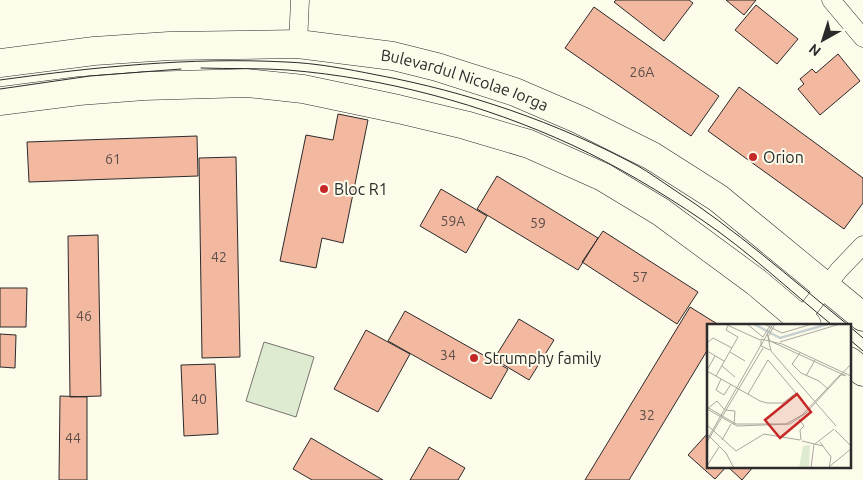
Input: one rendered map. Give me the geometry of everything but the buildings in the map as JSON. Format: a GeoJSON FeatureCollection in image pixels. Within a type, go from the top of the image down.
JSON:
{"type":"FeatureCollection","features":[{"type":"Feature","properties":{"kind":"main road","name":"Bulevardul Nicolae Iorga"},"geometry":{"type":"LineString","coordinates":[[0,63],[94,51],[150,47],[298,44],[393,56],[437,67],[515,92],[580,120],[652,156],[718,198],[863,317]]}},
{"type":"Feature","properties":{"kind":"main road"},"geometry":{"type":"LineString","coordinates":[[0,101],[144,86],[247,83],[303,88],[465,125],[529,144],[602,177],[661,212],[756,282],[803,322]]}},
{"type":"Feature","properties":{"kind":"main road"},"geometry":{"type":"LineString","coordinates":[[850,362],[863,372]]}},
{"type":"Feature","properties":{"kind":"street"},"geometry":{"type":"LineString","coordinates":[[298,44],[300,0]]}},
{"type":"Feature","properties":{"kind":"street"},"geometry":{"type":"LineString","coordinates":[[831,0],[863,38]]}},
{"type":"Feature","properties":{"kind":"street"},"geometry":{"type":"LineString","coordinates":[[803,322],[838,270],[863,245]]}},
{"type":"Feature","properties":{"kind":"green space"},"geometry":{"type":"Polygon","coordinates":[[[264,342],[314,357],[296,417],[246,401],[264,342]]]}},
{"type":"Feature","properties":{"kind":"tram line"},"geometry":{"type":"LineString","coordinates":[[0,80],[143,64],[250,61],[320,65],[445,90],[543,122],[607,150],[642,169],[696,204],[740,237],[847,324]]}},
{"type":"Feature","properties":{"kind":"tram line"},"geometry":{"type":"LineString","coordinates":[[201,68],[288,70],[361,79],[397,86],[469,105],[538,130],[606,162],[686,210],[736,245],[831,324]]}},
{"type":"Feature","properties":{"kind":"tram line"},"geometry":{"type":"LineString","coordinates":[[0,89],[90,76],[181,69]]}},
{"type":"Feature","properties":{"kind":"tram line"},"geometry":{"type":"LineString","coordinates":[[850,327],[863,338]]}},
{"type":"Feature","properties":{"kind":"tram line"},"geometry":{"type":"LineString","coordinates":[[850,340],[863,351]]}},
{"type":"Feature","properties":{"kind":"place","name":"Orion"},"geometry":{"type":"Point","coordinates":[753,157]}},
{"type":"Feature","properties":{"kind":"place","name":"Bloc R1"},"geometry":{"type":"Point","coordinates":[324,189]}},
{"type":"Feature","properties":{"kind":"place","name":"Strumphy family"},"geometry":{"type":"Point","coordinates":[474,358]}}]}
